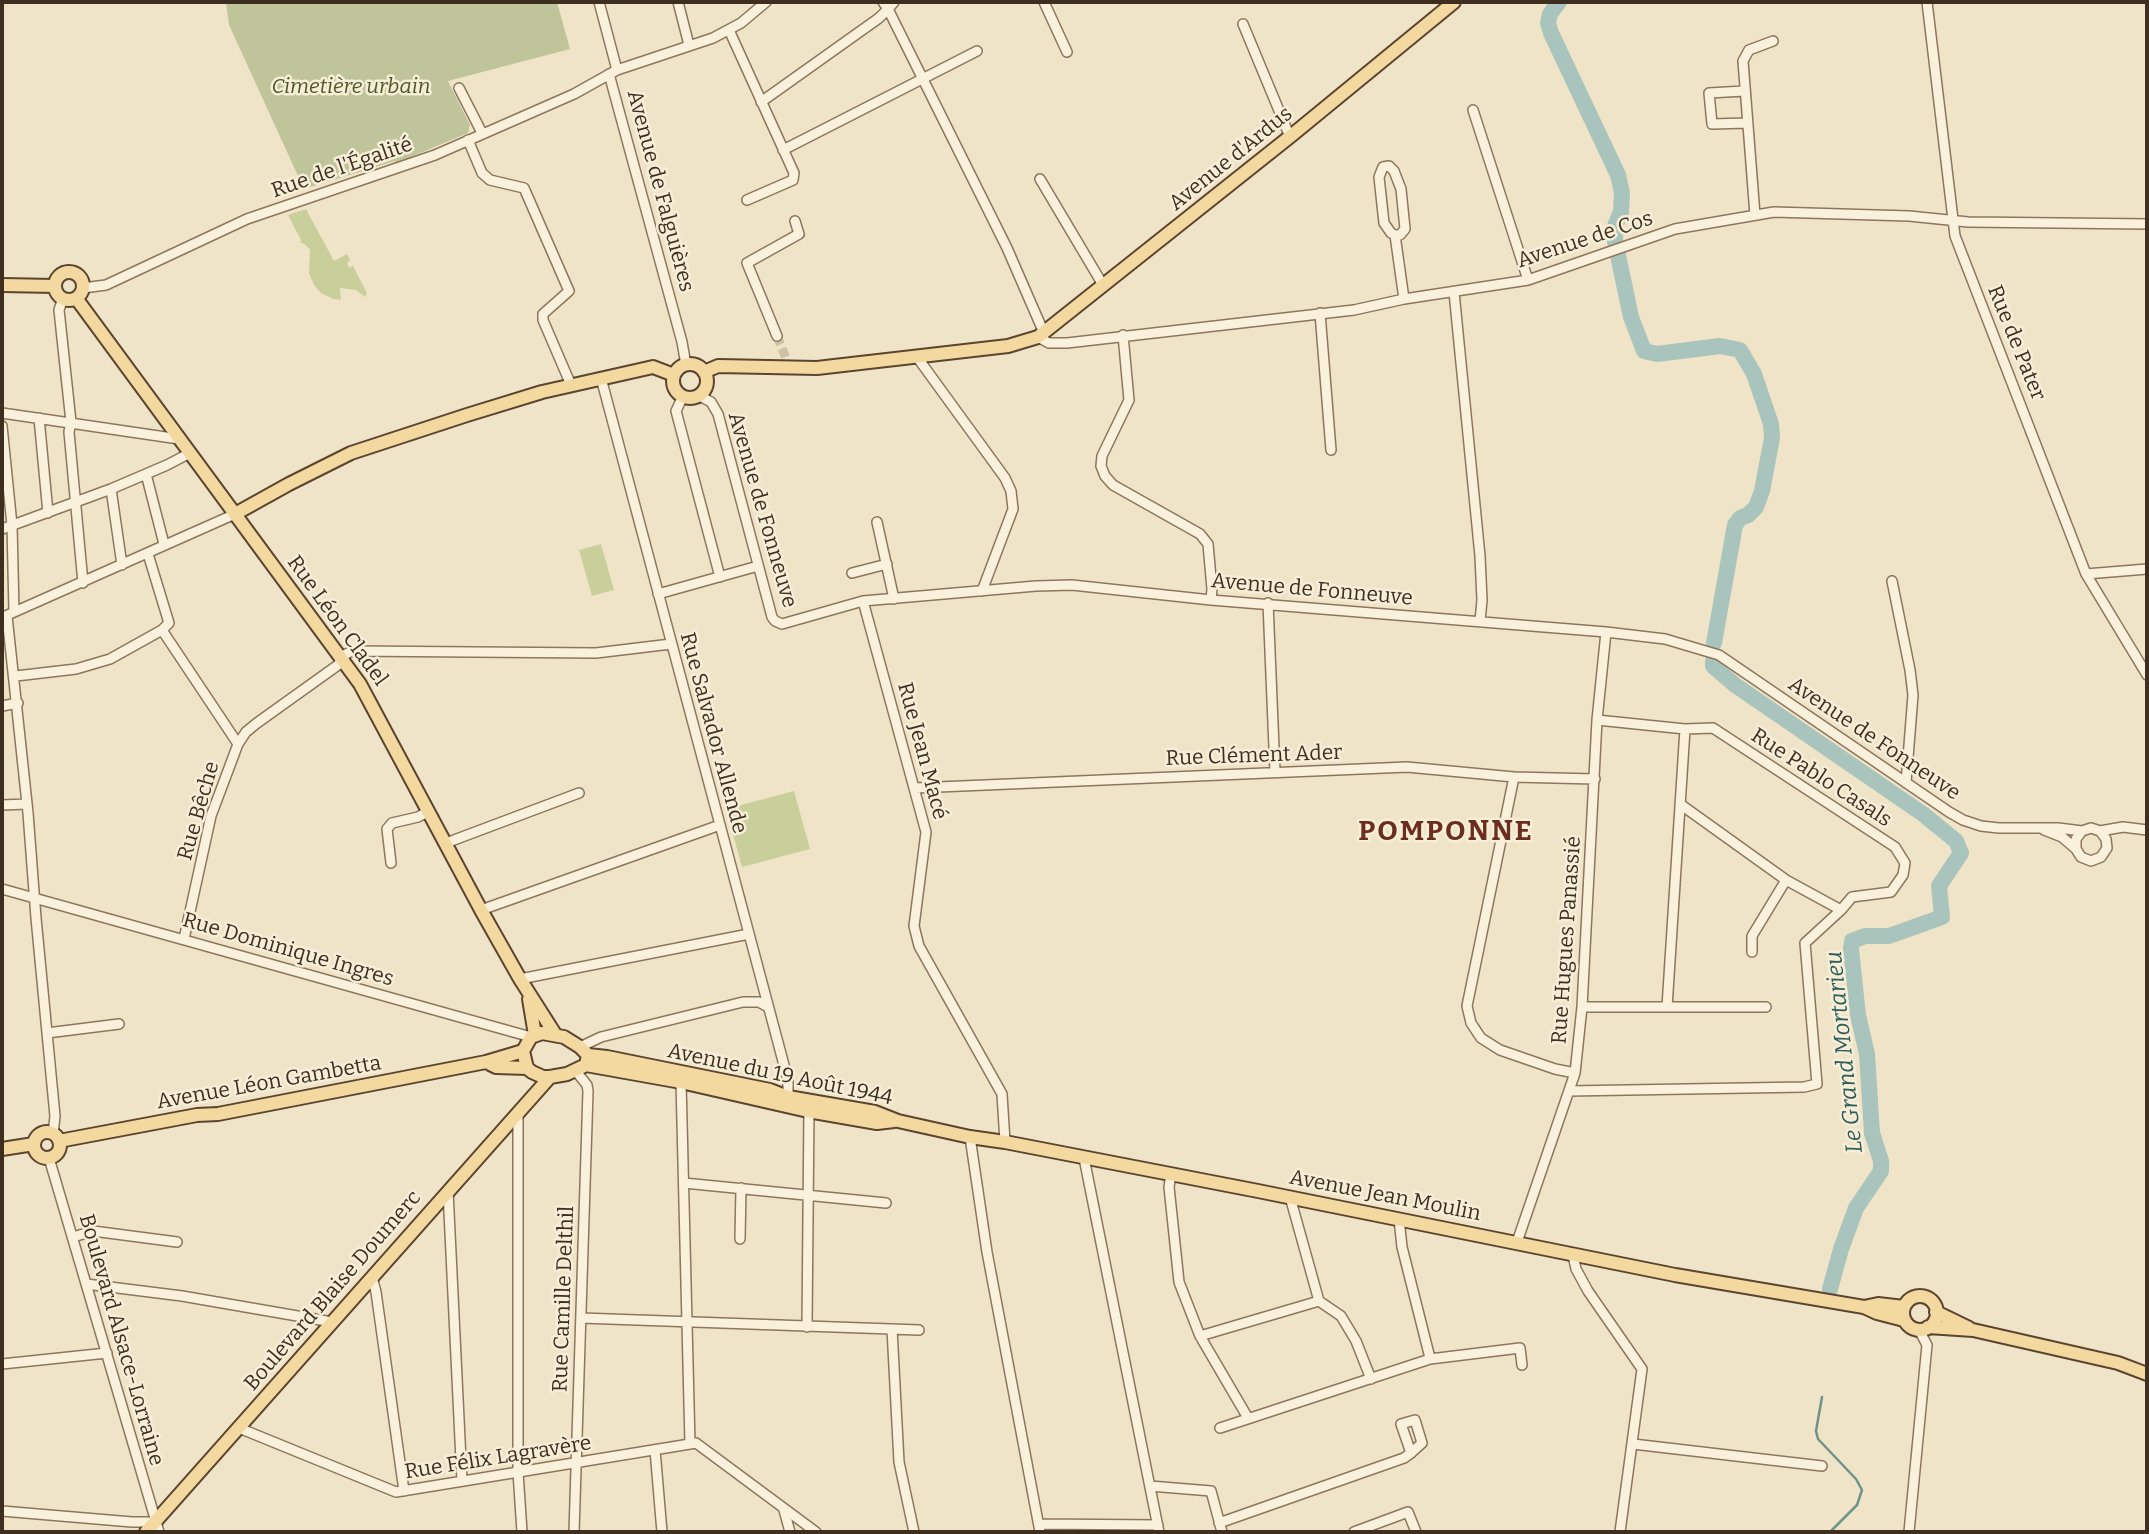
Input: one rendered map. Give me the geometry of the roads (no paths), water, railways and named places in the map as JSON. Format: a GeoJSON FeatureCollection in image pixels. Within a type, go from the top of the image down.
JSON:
{"type":"FeatureCollection","features":[{"type":"Feature","properties":{"kind":"main road","name":"Avenue d'Ardus"},"geometry":{"type":"LineString","coordinates":[[1041,335],[1290,137],[1449,4]]}},
{"type":"Feature","properties":{"kind":"main road"},"geometry":{"type":"LineString","coordinates":[[2,285],[55,286],[60,275],[70,272],[79,276],[74,295]]}},
{"type":"Feature","properties":{"kind":"main road","name":"Rue Léon Cladel"},"geometry":{"type":"LineString","coordinates":[[55,286],[74,295],[343,658],[379,715],[527,992],[555,1034]]}},
{"type":"Feature","properties":{"kind":"main road"},"geometry":{"type":"LineString","coordinates":[[704,372],[718,366],[817,368],[1008,346],[1041,335]]}},
{"type":"Feature","properties":{"kind":"main road"},"geometry":{"type":"LineString","coordinates":[[696,365],[704,372],[705,388],[698,395],[683,396],[675,390],[674,375],[678,368],[696,365]]}},
{"type":"Feature","properties":{"kind":"main road"},"geometry":{"type":"LineString","coordinates":[[235,514],[351,453],[467,415],[571,385],[653,367],[674,375]]}},
{"type":"Feature","properties":{"kind":"main road","name":"Rue Léon Cladel"},"geometry":{"type":"LineString","coordinates":[[527,992],[533,1036]]}},
{"type":"Feature","properties":{"kind":"main road"},"geometry":{"type":"LineString","coordinates":[[527,1068],[523,1051],[533,1036],[542,1033],[555,1034],[582,1059],[550,1077]]}},
{"type":"Feature","properties":{"kind":"main road","name":"Avenue Léon Gambetta"},"geometry":{"type":"LineString","coordinates":[[2,1149],[34,1144],[41,1134],[56,1138],[218,1114],[486,1062],[523,1051]]}},
{"type":"Feature","properties":{"kind":"main road","name":"Avenue du 19 Août 1944"},"geometry":{"type":"LineString","coordinates":[[582,1059],[607,1057],[770,1090],[810,1105]]}},
{"type":"Feature","properties":{"kind":"main road","name":"Avenue du 19 Août 1944"},"geometry":{"type":"LineString","coordinates":[[582,1059],[681,1082],[857,1114],[877,1123],[898,1121]]}},
{"type":"Feature","properties":{"kind":"main road","name":"Avenue Léon Gambetta"},"geometry":{"type":"LineString","coordinates":[[486,1062],[496,1067],[527,1068],[537,1076],[550,1077]]}},
{"type":"Feature","properties":{"kind":"main road","name":"Boulevard Blaise Doumerc"},"geometry":{"type":"LineString","coordinates":[[146,1532],[156,1529],[239,1428],[550,1077]]}},
{"type":"Feature","properties":{"kind":"main road","name":"Avenue Jean Moulin"},"geometry":{"type":"LineString","coordinates":[[898,1121],[970,1138],[1005,1142],[1290,1197],[1573,1255],[1768,1292],[1864,1307],[1877,1314],[1904,1313]]}},
{"type":"Feature","properties":{"kind":"main road"},"geometry":{"type":"LineString","coordinates":[[34,1144],[38,1154],[49,1158],[58,1152],[56,1138]]}},
{"type":"Feature","properties":{"kind":"main road"},"geometry":{"type":"LineString","coordinates":[[1923,1329],[1934,1321],[1934,1304],[1924,1297],[1910,1299],[1904,1313],[1910,1327],[1923,1329],[1973,1330],[2111,1361],[2147,1374]]}},
{"type":"Feature","properties":{"kind":"main road"},"geometry":{"type":"LineString","coordinates":[[1936,1312],[1973,1330]]}},
{"type":"Feature","properties":{"kind":"street"},"geometry":{"type":"LineString","coordinates":[[599,2],[613,72]]}},
{"type":"Feature","properties":{"kind":"street"},"geometry":{"type":"LineString","coordinates":[[678,2],[689,45]]}},
{"type":"Feature","properties":{"kind":"street","name":"Avenue de Falguières"},"geometry":{"type":"LineString","coordinates":[[686,365],[613,72],[729,30],[766,2]]}},
{"type":"Feature","properties":{"kind":"street"},"geometry":{"type":"LineString","coordinates":[[1044,2],[1067,52]]}},
{"type":"Feature","properties":{"kind":"street","name":"Rue de Pater"},"geometry":{"type":"LineString","coordinates":[[1927,2],[1955,236],[2086,574],[2147,675]]}},
{"type":"Feature","properties":{"kind":"street"},"geometry":{"type":"LineString","coordinates":[[761,102],[888,4],[1007,248],[1041,335]]}},
{"type":"Feature","properties":{"kind":"street"},"geometry":{"type":"LineString","coordinates":[[1243,24],[1290,137]]}},
{"type":"Feature","properties":{"kind":"street"},"geometry":{"type":"LineString","coordinates":[[729,30],[794,173],[793,180],[747,200]]}},
{"type":"Feature","properties":{"kind":"street"},"geometry":{"type":"LineString","coordinates":[[1755,215],[1742,61],[1749,50],[1773,41]]}},
{"type":"Feature","properties":{"kind":"street"},"geometry":{"type":"LineString","coordinates":[[783,150],[977,51]]}},
{"type":"Feature","properties":{"kind":"street","name":"Rue de l'Égalité"},"geometry":{"type":"LineString","coordinates":[[74,295],[106,285],[247,219],[392,171],[468,140],[574,94],[613,72]]}},
{"type":"Feature","properties":{"kind":"street"},"geometry":{"type":"LineString","coordinates":[[459,88],[482,133]]}},
{"type":"Feature","properties":{"kind":"street"},"geometry":{"type":"LineString","coordinates":[[1744,91],[1709,93],[1712,124],[1747,123]]}},
{"type":"Feature","properties":{"kind":"street"},"geometry":{"type":"LineString","coordinates":[[1472,110],[1528,280]]}},
{"type":"Feature","properties":{"kind":"street"},"geometry":{"type":"LineString","coordinates":[[468,140],[481,173],[490,180],[524,188],[569,290],[543,314],[543,320],[571,385]]}},
{"type":"Feature","properties":{"kind":"street"},"geometry":{"type":"LineString","coordinates":[[1395,235],[1405,229],[1404,216],[1401,189],[1394,171],[1389,166],[1383,167],[1378,177],[1384,223],[1395,235],[1404,299]]}},
{"type":"Feature","properties":{"kind":"street"},"geometry":{"type":"LineString","coordinates":[[1040,179],[1103,285]]}},
{"type":"Feature","properties":{"kind":"street","name":"Avenue de Cos"},"geometry":{"type":"LineString","coordinates":[[1041,335],[1049,343],[1354,310],[1404,299],[1528,280],[1675,229],[1773,212],[1867,214],[1953,221],[2147,224]]}},
{"type":"Feature","properties":{"kind":"street"},"geometry":{"type":"LineString","coordinates":[[777,337],[747,263],[799,234],[794,221]]}},
{"type":"Feature","properties":{"kind":"street"},"geometry":{"type":"LineString","coordinates":[[1454,292],[1480,556],[1480,621]]}},
{"type":"Feature","properties":{"kind":"street"},"geometry":{"type":"LineString","coordinates":[[74,295],[59,310],[71,422],[69,432],[83,583]]}},
{"type":"Feature","properties":{"kind":"street"},"geometry":{"type":"LineString","coordinates":[[1320,313],[1331,450]]}},
{"type":"Feature","properties":{"kind":"street"},"geometry":{"type":"LineString","coordinates":[[1123,335],[1129,400],[1102,456],[1101,466],[1113,485],[1200,534],[1208,544],[1211,600]]}},
{"type":"Feature","properties":{"kind":"street"},"geometry":{"type":"LineString","coordinates":[[917,357],[1012,491],[1013,509],[982,592]]}},
{"type":"Feature","properties":{"kind":"street","name":"Rue Salvador Allende"},"geometry":{"type":"LineString","coordinates":[[601,378],[788,1080],[788,1097]]}},
{"type":"Feature","properties":{"kind":"street","name":"Avenue de Fonneuve"},"geometry":{"type":"LineString","coordinates":[[698,395],[711,402],[718,414],[775,621],[788,623],[863,601],[1072,585],[1211,600],[1480,621],[1665,639],[1719,655],[1949,812],[1981,826],[2082,831],[2091,828],[2100,831],[2123,827],[2147,830]]}},
{"type":"Feature","properties":{"kind":"street"},"geometry":{"type":"LineString","coordinates":[[683,396],[676,411],[720,577]]}},
{"type":"Feature","properties":{"kind":"street"},"geometry":{"type":"LineString","coordinates":[[2,413],[179,439]]}},
{"type":"Feature","properties":{"kind":"street"},"geometry":{"type":"LineString","coordinates":[[40,418],[48,513]]}},
{"type":"Feature","properties":{"kind":"street"},"geometry":{"type":"LineString","coordinates":[[2,426],[12,525],[8,615],[16,676],[56,1138]]}},
{"type":"Feature","properties":{"kind":"street"},"geometry":{"type":"LineString","coordinates":[[2,529],[111,489],[190,453]]}},
{"type":"Feature","properties":{"kind":"street"},"geometry":{"type":"LineString","coordinates":[[146,474],[164,544]]}},
{"type":"Feature","properties":{"kind":"street"},"geometry":{"type":"LineString","coordinates":[[111,489],[122,565]]}},
{"type":"Feature","properties":{"kind":"street"},"geometry":{"type":"LineString","coordinates":[[8,615],[235,514]]}},
{"type":"Feature","properties":{"kind":"street"},"geometry":{"type":"LineString","coordinates":[[877,522],[894,599]]}},
{"type":"Feature","properties":{"kind":"street"},"geometry":{"type":"LineString","coordinates":[[16,676],[76,669],[110,659],[162,630],[169,623],[148,554]]}},
{"type":"Feature","properties":{"kind":"street"},"geometry":{"type":"LineString","coordinates":[[852,573],[887,564]]}},
{"type":"Feature","properties":{"kind":"street"},"geometry":{"type":"LineString","coordinates":[[658,594],[758,566]]}},
{"type":"Feature","properties":{"kind":"street"},"geometry":{"type":"LineString","coordinates":[[2086,574],[2147,569]]}},
{"type":"Feature","properties":{"kind":"street"},"geometry":{"type":"LineString","coordinates":[[1892,581],[1913,695],[1906,783]]}},
{"type":"Feature","properties":{"kind":"street","name":"Rue Jean Macé"},"geometry":{"type":"LineString","coordinates":[[863,601],[926,832],[914,926],[931,968],[1002,1094],[1005,1142]]}},
{"type":"Feature","properties":{"kind":"street"},"geometry":{"type":"LineString","coordinates":[[1268,603],[1275,772]]}},
{"type":"Feature","properties":{"kind":"street"},"geometry":{"type":"LineString","coordinates":[[162,630],[238,744]]}},
{"type":"Feature","properties":{"kind":"street","name":"Rue Hugues Panassié"},"geometry":{"type":"LineString","coordinates":[[1517,1242],[1575,1073],[1582,1007],[1597,720],[1606,632]]}},
{"type":"Feature","properties":{"kind":"street"},"geometry":{"type":"LineString","coordinates":[[343,658],[352,651],[596,653],[671,644]]}},
{"type":"Feature","properties":{"kind":"street","name":"Rue Bêche"},"geometry":{"type":"LineString","coordinates":[[184,940],[211,816],[238,744],[257,723],[338,665],[343,658]]}},
{"type":"Feature","properties":{"kind":"street"},"geometry":{"type":"LineString","coordinates":[[2,706],[18,703]]}},
{"type":"Feature","properties":{"kind":"street","name":"Rue Pablo Casals"},"geometry":{"type":"LineString","coordinates":[[1597,720],[1685,729],[1713,728],[1895,847],[1905,863],[1903,876],[1891,892],[1852,897],[1841,910]]}},
{"type":"Feature","properties":{"kind":"street"},"geometry":{"type":"LineString","coordinates":[[1667,1007],[1685,729]]}},
{"type":"Feature","properties":{"kind":"street","name":"Rue Clément Ader"},"geometry":{"type":"LineString","coordinates":[[915,788],[1407,767],[1514,777],[1595,779]]}},
{"type":"Feature","properties":{"kind":"street"},"geometry":{"type":"LineString","coordinates":[[1514,777],[1467,1006],[1471,1023],[1481,1038],[1500,1050],[1575,1073]]}},
{"type":"Feature","properties":{"kind":"street"},"geometry":{"type":"LineString","coordinates":[[446,843],[579,793]]}},
{"type":"Feature","properties":{"kind":"street"},"geometry":{"type":"LineString","coordinates":[[2,805],[27,804]]}},
{"type":"Feature","properties":{"kind":"street"},"geometry":{"type":"LineString","coordinates":[[1569,1091],[1804,1087],[1816,1084],[1805,943],[1841,910],[1786,880],[1681,804]]}},
{"type":"Feature","properties":{"kind":"street"},"geometry":{"type":"LineString","coordinates":[[391,863],[387,829],[392,823],[418,817],[429,811]]}},
{"type":"Feature","properties":{"kind":"street"},"geometry":{"type":"LineString","coordinates":[[481,910],[720,825]]}},
{"type":"Feature","properties":{"kind":"street","name":"Avenue de Fonneuve"},"geometry":{"type":"LineString","coordinates":[[2039,828],[2062,837],[2076,849],[2081,858],[2091,861],[2101,858],[2112,839],[2119,833],[2133,829]]}},
{"type":"Feature","properties":{"kind":"street"},"geometry":{"type":"LineString","coordinates":[[2076,849],[2076,839],[2082,831]]}},
{"type":"Feature","properties":{"kind":"street"},"geometry":{"type":"LineString","coordinates":[[2100,831],[2106,839],[2107,849]]}},
{"type":"Feature","properties":{"kind":"street"},"geometry":{"type":"LineString","coordinates":[[1752,952],[1752,936],[1786,880]]}},
{"type":"Feature","properties":{"kind":"street","name":"Rue Dominique Ingres"},"geometry":{"type":"LineString","coordinates":[[2,889],[533,1036]]}},
{"type":"Feature","properties":{"kind":"street"},"geometry":{"type":"LineString","coordinates":[[520,979],[749,934]]}},
{"type":"Feature","properties":{"kind":"street"},"geometry":{"type":"LineString","coordinates":[[582,1059],[601,1037],[743,1002],[750,999],[762,985]]}},
{"type":"Feature","properties":{"kind":"street"},"geometry":{"type":"LineString","coordinates":[[743,1002],[759,1002],[768,1007]]}},
{"type":"Feature","properties":{"kind":"street"},"geometry":{"type":"LineString","coordinates":[[1582,1007],[1766,1007]]}},
{"type":"Feature","properties":{"kind":"street"},"geometry":{"type":"LineString","coordinates":[[47,1033],[119,1024]]}},
{"type":"Feature","properties":{"kind":"street","name":"Rue Camille Delthil"},"geometry":{"type":"LineString","coordinates":[[574,1532],[588,1091],[582,1059]]}},
{"type":"Feature","properties":{"kind":"street"},"geometry":{"type":"LineString","coordinates":[[681,1082],[690,1444],[696,1443],[816,1532]]}},
{"type":"Feature","properties":{"kind":"street"},"geometry":{"type":"LineString","coordinates":[[807,1326],[810,1105]]}},
{"type":"Feature","properties":{"kind":"street"},"geometry":{"type":"LineString","coordinates":[[518,1112],[517,1472],[522,1532]]}},
{"type":"Feature","properties":{"kind":"street"},"geometry":{"type":"LineString","coordinates":[[970,1138],[987,1252],[1040,1528],[1158,1528],[1083,1158]]}},
{"type":"Feature","properties":{"kind":"street","name":"Boulevard Alsace-Lorraine"},"geometry":{"type":"LineString","coordinates":[[49,1158],[156,1529]]}},
{"type":"Feature","properties":{"kind":"street"},"geometry":{"type":"LineString","coordinates":[[1171,1174],[1169,1187],[1179,1282],[1200,1336],[1248,1418]]}},
{"type":"Feature","properties":{"kind":"street"},"geometry":{"type":"LineString","coordinates":[[684,1183],[886,1203]]}},
{"type":"Feature","properties":{"kind":"street"},"geometry":{"type":"LineString","coordinates":[[740,1239],[741,1188]]}},
{"type":"Feature","properties":{"kind":"street"},"geometry":{"type":"LineString","coordinates":[[448,1191],[462,1481]]}},
{"type":"Feature","properties":{"kind":"street"},"geometry":{"type":"LineString","coordinates":[[1290,1197],[1319,1301],[1341,1316],[1356,1341],[1371,1379]]}},
{"type":"Feature","properties":{"kind":"street"},"geometry":{"type":"LineString","coordinates":[[1399,1219],[1402,1247],[1430,1356]]}},
{"type":"Feature","properties":{"kind":"street"},"geometry":{"type":"LineString","coordinates":[[73,1237],[93,1231],[177,1242]]}},
{"type":"Feature","properties":{"kind":"street"},"geometry":{"type":"LineString","coordinates":[[1573,1255],[1576,1269],[1588,1291],[1642,1369],[1620,1532]]}},
{"type":"Feature","properties":{"kind":"street"},"geometry":{"type":"LineString","coordinates":[[372,1277],[378,1302],[404,1491]]}},
{"type":"Feature","properties":{"kind":"street"},"geometry":{"type":"LineString","coordinates":[[86,1284],[182,1296],[332,1322]]}},
{"type":"Feature","properties":{"kind":"street"},"geometry":{"type":"LineString","coordinates":[[1200,1336],[1319,1301]]}},
{"type":"Feature","properties":{"kind":"street"},"geometry":{"type":"LineString","coordinates":[[581,1318],[919,1330]]}},
{"type":"Feature","properties":{"kind":"street"},"geometry":{"type":"LineString","coordinates":[[892,1329],[899,1462],[914,1532]]}},
{"type":"Feature","properties":{"kind":"street"},"geometry":{"type":"LineString","coordinates":[[1909,1532],[1927,1345],[1923,1329]]}},
{"type":"Feature","properties":{"kind":"street"},"geometry":{"type":"LineString","coordinates":[[1220,1427],[1371,1379],[1430,1356],[1520,1348],[1522,1365]]}},
{"type":"Feature","properties":{"kind":"street"},"geometry":{"type":"LineString","coordinates":[[2,1364],[107,1353]]}},
{"type":"Feature","properties":{"kind":"street","name":"Rue Félix Lagravère"},"geometry":{"type":"LineString","coordinates":[[239,1428],[396,1492],[690,1444]]}},
{"type":"Feature","properties":{"kind":"street"},"geometry":{"type":"LineString","coordinates":[[1633,1444],[1822,1466]]}},
{"type":"Feature","properties":{"kind":"street"},"geometry":{"type":"LineString","coordinates":[[654,1450],[662,1532]]}},
{"type":"Feature","properties":{"kind":"street"},"geometry":{"type":"LineString","coordinates":[[1150,1486],[1211,1490],[1221,1528],[1404,1458],[1410,1453]]}},
{"type":"Feature","properties":{"kind":"street"},"geometry":{"type":"LineString","coordinates":[[784,1510],[790,1532]]}},
{"type":"Feature","properties":{"kind":"street"},"geometry":{"type":"LineString","coordinates":[[2,1511],[132,1522],[156,1529]]}},
{"type":"Feature","properties":{"kind":"street"},"geometry":{"type":"LineString","coordinates":[[1354,1532],[1408,1512],[1416,1532]]}},
{"type":"Feature","properties":{"kind":"waterway","name":"Le Grand Mortarieu"},"geometry":{"type":"LineString","coordinates":[[1559,2],[1550,14],[1548,23],[1551,33],[1618,175],[1622,193],[1621,212],[1615,226],[1615,241],[1631,317],[1644,351],[1657,354],[1720,346],[1740,350],[1754,374],[1771,424],[1772,438],[1762,491],[1756,507],[1735,525],[1714,643]]}},
{"type":"Feature","properties":{"kind":"waterway","name":"Le Grand Mortarieu"},"geometry":{"type":"LineString","coordinates":[[1713,662],[1713,666],[1735,685],[1923,814],[1956,841],[1961,853],[1939,886],[1942,917],[1889,936],[1865,936],[1852,941],[1858,1015],[1867,1054],[1872,1133],[1881,1161],[1881,1171],[1856,1208],[1830,1289]]}},
{"type":"Feature","properties":{"kind":"waterway","name":"Le Grand Mortarieu"},"geometry":{"type":"LineString","coordinates":[[1822,1397],[1816,1431],[1818,1439],[1856,1479],[1862,1490],[1857,1505],[1830,1532]]}},
{"type":"Feature","properties":{"kind":"tunnel"},"geometry":{"type":"LineString","coordinates":[[777,336],[790,368]]}},
{"type":"Feature","properties":{"kind":"district","name":"POMPONNE"},"geometry":{"type":"Point","coordinates":[1446,832]}},
{"type":"Feature","properties":{"kind":"park label","name":"Cimetière urbain"},"geometry":{"type":"Point","coordinates":[351,87]}}]}
